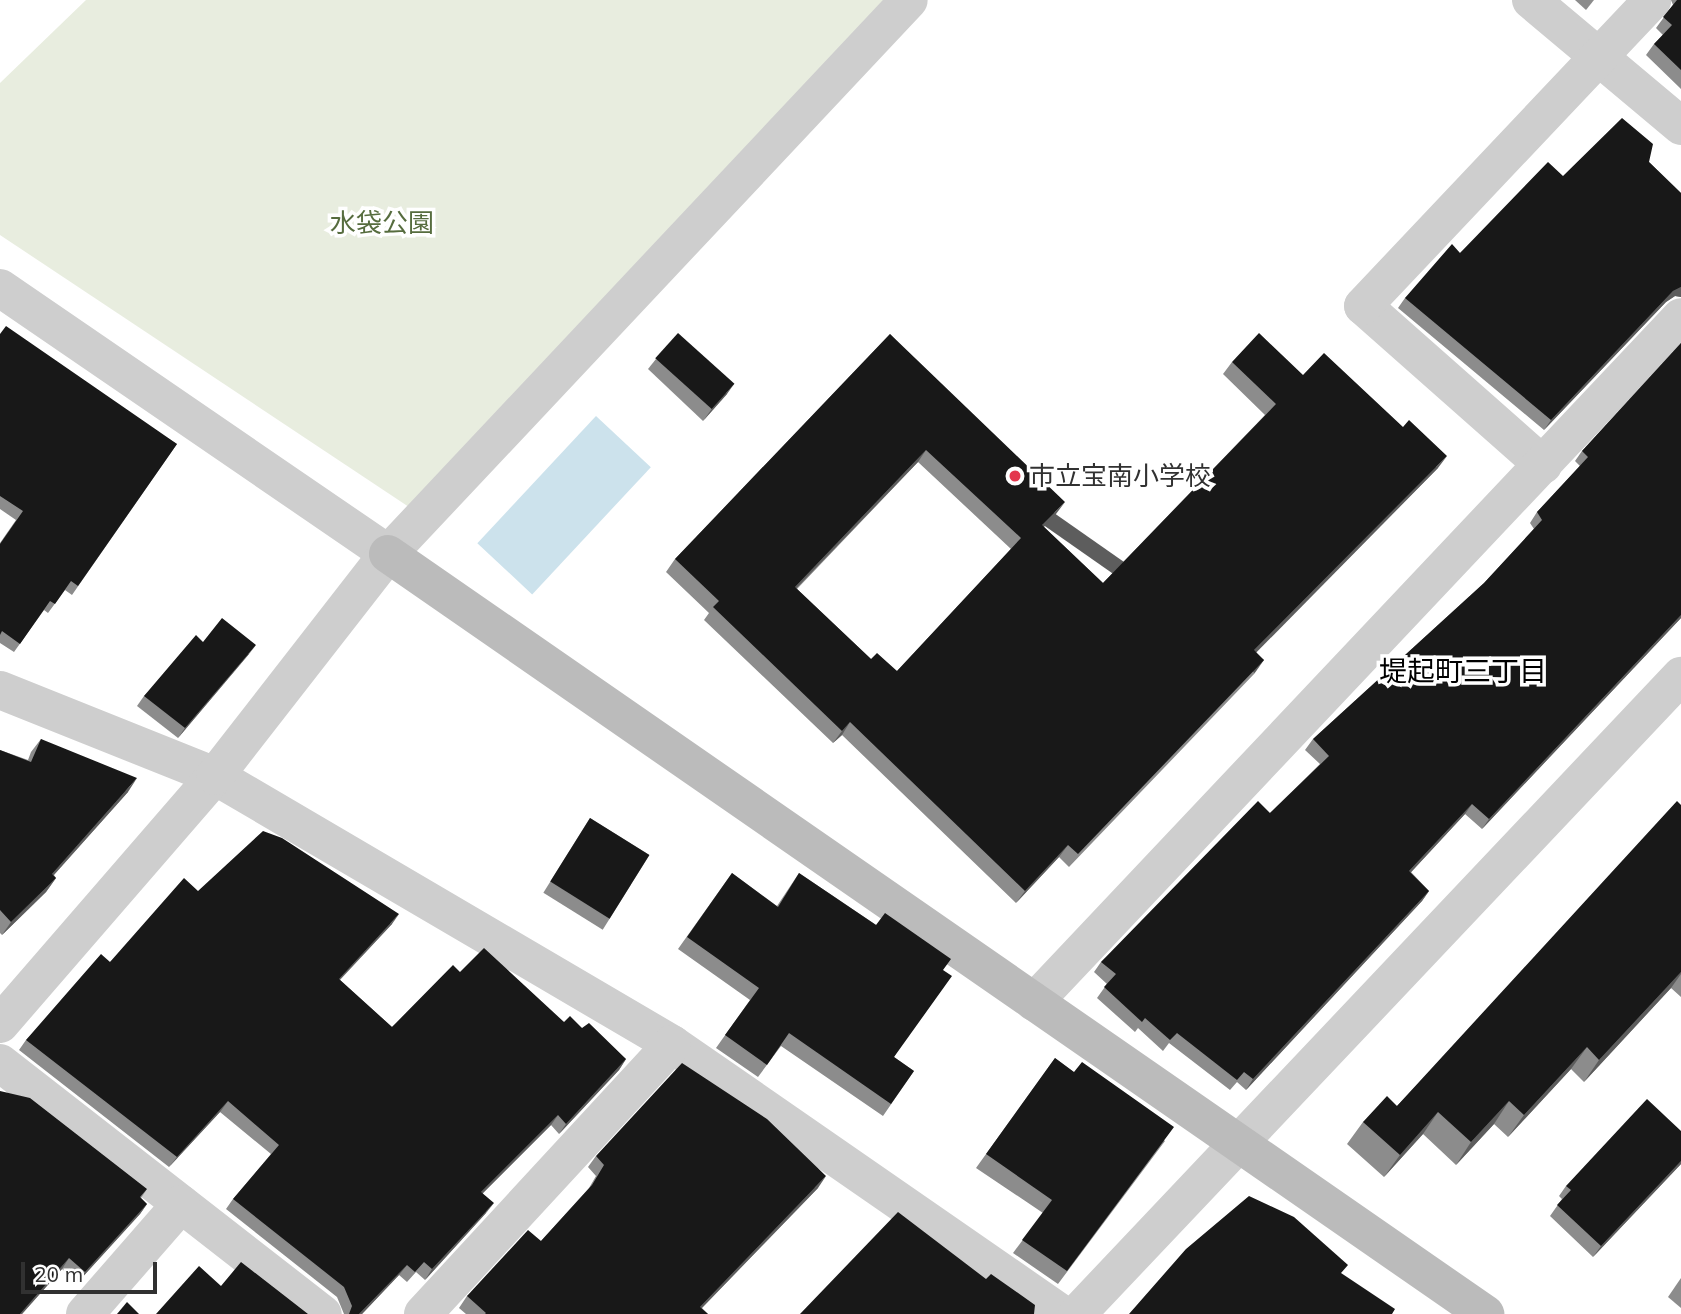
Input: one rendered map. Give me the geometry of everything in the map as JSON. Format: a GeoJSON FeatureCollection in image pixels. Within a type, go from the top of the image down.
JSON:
{"type":"FeatureCollection","features":[{"type":"Feature","properties":{"kind":"street"},"geometry":{"type":"LineString","coordinates":[[0,1024],[215,776],[387,554],[909,0]]}},
{"type":"Feature","properties":{"kind":"street"},"geometry":{"type":"LineString","coordinates":[[1531,0],[1597,60],[1681,126]]}},
{"type":"Feature","properties":{"kind":"street"},"geometry":{"type":"LineString","coordinates":[[1543,465],[1363,306],[1652,0]]}},
{"type":"Feature","properties":{"kind":"street"},"geometry":{"type":"LineString","coordinates":[[0,288],[1485,1314]]}},
{"type":"Feature","properties":{"kind":"street"},"geometry":{"type":"LineString","coordinates":[[1034,1002],[1681,317]]}},
{"type":"Feature","properties":{"kind":"street"},"geometry":{"type":"LineString","coordinates":[[1077,1314],[1681,676]]}},
{"type":"Feature","properties":{"kind":"street"},"geometry":{"type":"LineString","coordinates":[[0,690],[215,776],[672,1044],[1062,1314]]}},
{"type":"Feature","properties":{"kind":"street"},"geometry":{"type":"LineString","coordinates":[[423,1314],[672,1044]]}},
{"type":"Feature","properties":{"kind":"street"},"geometry":{"type":"LineString","coordinates":[[0,1063],[323,1314]]}},
{"type":"Feature","properties":{"kind":"street"},"geometry":{"type":"LineString","coordinates":[[85,1314],[181,1204]]}},
{"type":"Feature","properties":{"kind":"green space","name":"水袋公園"},"geometry":{"type":"Polygon","coordinates":[[[86,0],[884,0],[418,513],[0,235],[0,83],[86,0]]]}},
{"type":"Feature","properties":{"kind":"water"},"geometry":{"type":"Polygon","coordinates":[[[596,416],[651,467],[532,594],[477,543],[596,416]]]}},
{"type":"Feature","properties":{"kind":"building"},"geometry":{"type":"Polygon","coordinates":[[[1677,0],[1681,0],[1681,70],[1654,44],[1672,25],[1663,17],[1677,0]]]}},
{"type":"Feature","properties":{"kind":"building"},"geometry":{"type":"Polygon","coordinates":[[[1622,118],[1653,144],[1649,162],[1681,193],[1681,287],[1673,291],[1551,420],[1405,298],[1452,244],[1460,253],[1548,162],[1563,176],[1622,118]]]}},
{"type":"Feature","properties":{"kind":"building"},"geometry":{"type":"Polygon","coordinates":[[[6,326],[177,444],[78,586],[71,581],[55,604],[50,601],[20,644],[2,631],[0,635],[0,544],[23,511],[0,496],[0,334],[6,326]]]}},
{"type":"Feature","properties":{"kind":"building"},"geometry":{"type":"Polygon","coordinates":[[[678,333],[734,384],[712,409],[655,358],[678,333]]]}},
{"type":"Feature","properties":{"kind":"building"},"geometry":{"type":"Polygon","coordinates":[[[1259,333],[1303,375],[1324,353],[1403,427],[1409,420],[1447,456],[1254,650],[1264,660],[1078,854],[1068,845],[1025,891],[850,722],[842,731],[713,607],[719,601],[675,559],[890,334],[1065,502],[1042,525],[1103,583],[1276,404],[1232,362],[1259,333]],[[926,450],[795,587],[871,659],[877,653],[897,671],[1021,538],[926,450]]]}},
{"type":"Feature","properties":{"kind":"building"},"geometry":{"type":"Polygon","coordinates":[[[1681,343],[1681,615],[1489,819],[1472,804],[1409,871],[1429,891],[1253,1079],[1244,1072],[1237,1080],[1177,1033],[1170,1040],[1145,1018],[1142,1022],[1104,987],[1116,974],[1101,962],[1258,801],[1270,813],[1329,756],[1313,739],[1484,583],[1542,520],[1537,512],[1588,457],[1582,451],[1681,343]]]}},
{"type":"Feature","properties":{"kind":"building"},"geometry":{"type":"Polygon","coordinates":[[[222,618],[256,645],[185,728],[144,696],[196,635],[203,642],[222,618]]]}},
{"type":"Feature","properties":{"kind":"building"},"geometry":{"type":"Polygon","coordinates":[[[41,739],[137,778],[52,874],[56,878],[11,922],[0,910],[0,750],[31,762],[41,739]]]}},
{"type":"Feature","properties":{"kind":"building"},"geometry":{"type":"Polygon","coordinates":[[[1677,801],[1681,805],[1681,972],[1599,1060],[1587,1047],[1524,1115],[1509,1101],[1471,1142],[1438,1112],[1400,1155],[1363,1122],[1387,1096],[1397,1106],[1677,801]]]}},
{"type":"Feature","properties":{"kind":"building"},"geometry":{"type":"Polygon","coordinates":[[[590,818],[649,855],[610,919],[550,882],[590,818]]]}},
{"type":"Feature","properties":{"kind":"building"},"geometry":{"type":"Polygon","coordinates":[[[263,831],[282,838],[399,914],[339,979],[392,1027],[453,965],[460,972],[484,948],[564,1022],[570,1016],[582,1028],[589,1023],[626,1059],[566,1124],[558,1115],[481,1192],[494,1203],[432,1269],[424,1262],[415,1272],[407,1265],[359,1314],[349,1314],[352,1306],[344,1287],[233,1199],[279,1145],[228,1101],[177,1157],[26,1040],[101,954],[110,962],[184,878],[198,891],[263,831]]]}},
{"type":"Feature","properties":{"kind":"building"},"geometry":{"type":"Polygon","coordinates":[[[732,873],[778,907],[799,873],[876,925],[885,913],[951,959],[943,970],[952,976],[894,1057],[914,1071],[891,1104],[789,1033],[767,1065],[725,1035],[759,988],[687,937],[732,873]]]}},
{"type":"Feature","properties":{"kind":"building"},"geometry":{"type":"Polygon","coordinates":[[[1055,1058],[1074,1072],[1082,1062],[1174,1127],[1067,1271],[1022,1240],[1052,1200],[986,1154],[1055,1058]]]}},
{"type":"Feature","properties":{"kind":"building"},"geometry":{"type":"Polygon","coordinates":[[[682,1063],[767,1119],[826,1176],[700,1307],[708,1314],[485,1314],[467,1296],[528,1230],[541,1241],[592,1185],[604,1165],[596,1156],[682,1063]]]}},
{"type":"Feature","properties":{"kind":"building"},"geometry":{"type":"Polygon","coordinates":[[[0,1091],[30,1098],[147,1189],[140,1197],[147,1204],[85,1272],[69,1258],[20,1314],[0,1314],[0,1091]]]}},
{"type":"Feature","properties":{"kind":"building"},"geometry":{"type":"Polygon","coordinates":[[[1647,1099],[1681,1131],[1681,1161],[1601,1246],[1557,1205],[1571,1190],[1566,1186],[1647,1099]]]}},
{"type":"Feature","properties":{"kind":"building"},"geometry":{"type":"Polygon","coordinates":[[[1249,1196],[1294,1217],[1348,1265],[1341,1273],[1395,1309],[1392,1314],[1129,1314],[1186,1249],[1249,1196]]]}},
{"type":"Feature","properties":{"kind":"building"},"geometry":{"type":"Polygon","coordinates":[[[898,1212],[986,1279],[991,1274],[1035,1305],[1034,1314],[800,1314],[898,1212]]]}},
{"type":"Feature","properties":{"kind":"building"},"geometry":{"type":"Polygon","coordinates":[[[241,1262],[308,1314],[156,1314],[199,1266],[221,1286],[241,1262]]]}},
{"type":"Feature","properties":{"kind":"building"},"geometry":{"type":"Polygon","coordinates":[[[127,1302],[139,1314],[117,1314],[127,1302]]]}},
{"type":"Feature","properties":{"kind":"place","name":"市立宝南小学校"},"geometry":{"type":"Point","coordinates":[1015,476]}},
{"type":"Feature","properties":{"kind":"district","name":"堤起町三丁目"},"geometry":{"type":"Point","coordinates":[1463,671]}}]}
